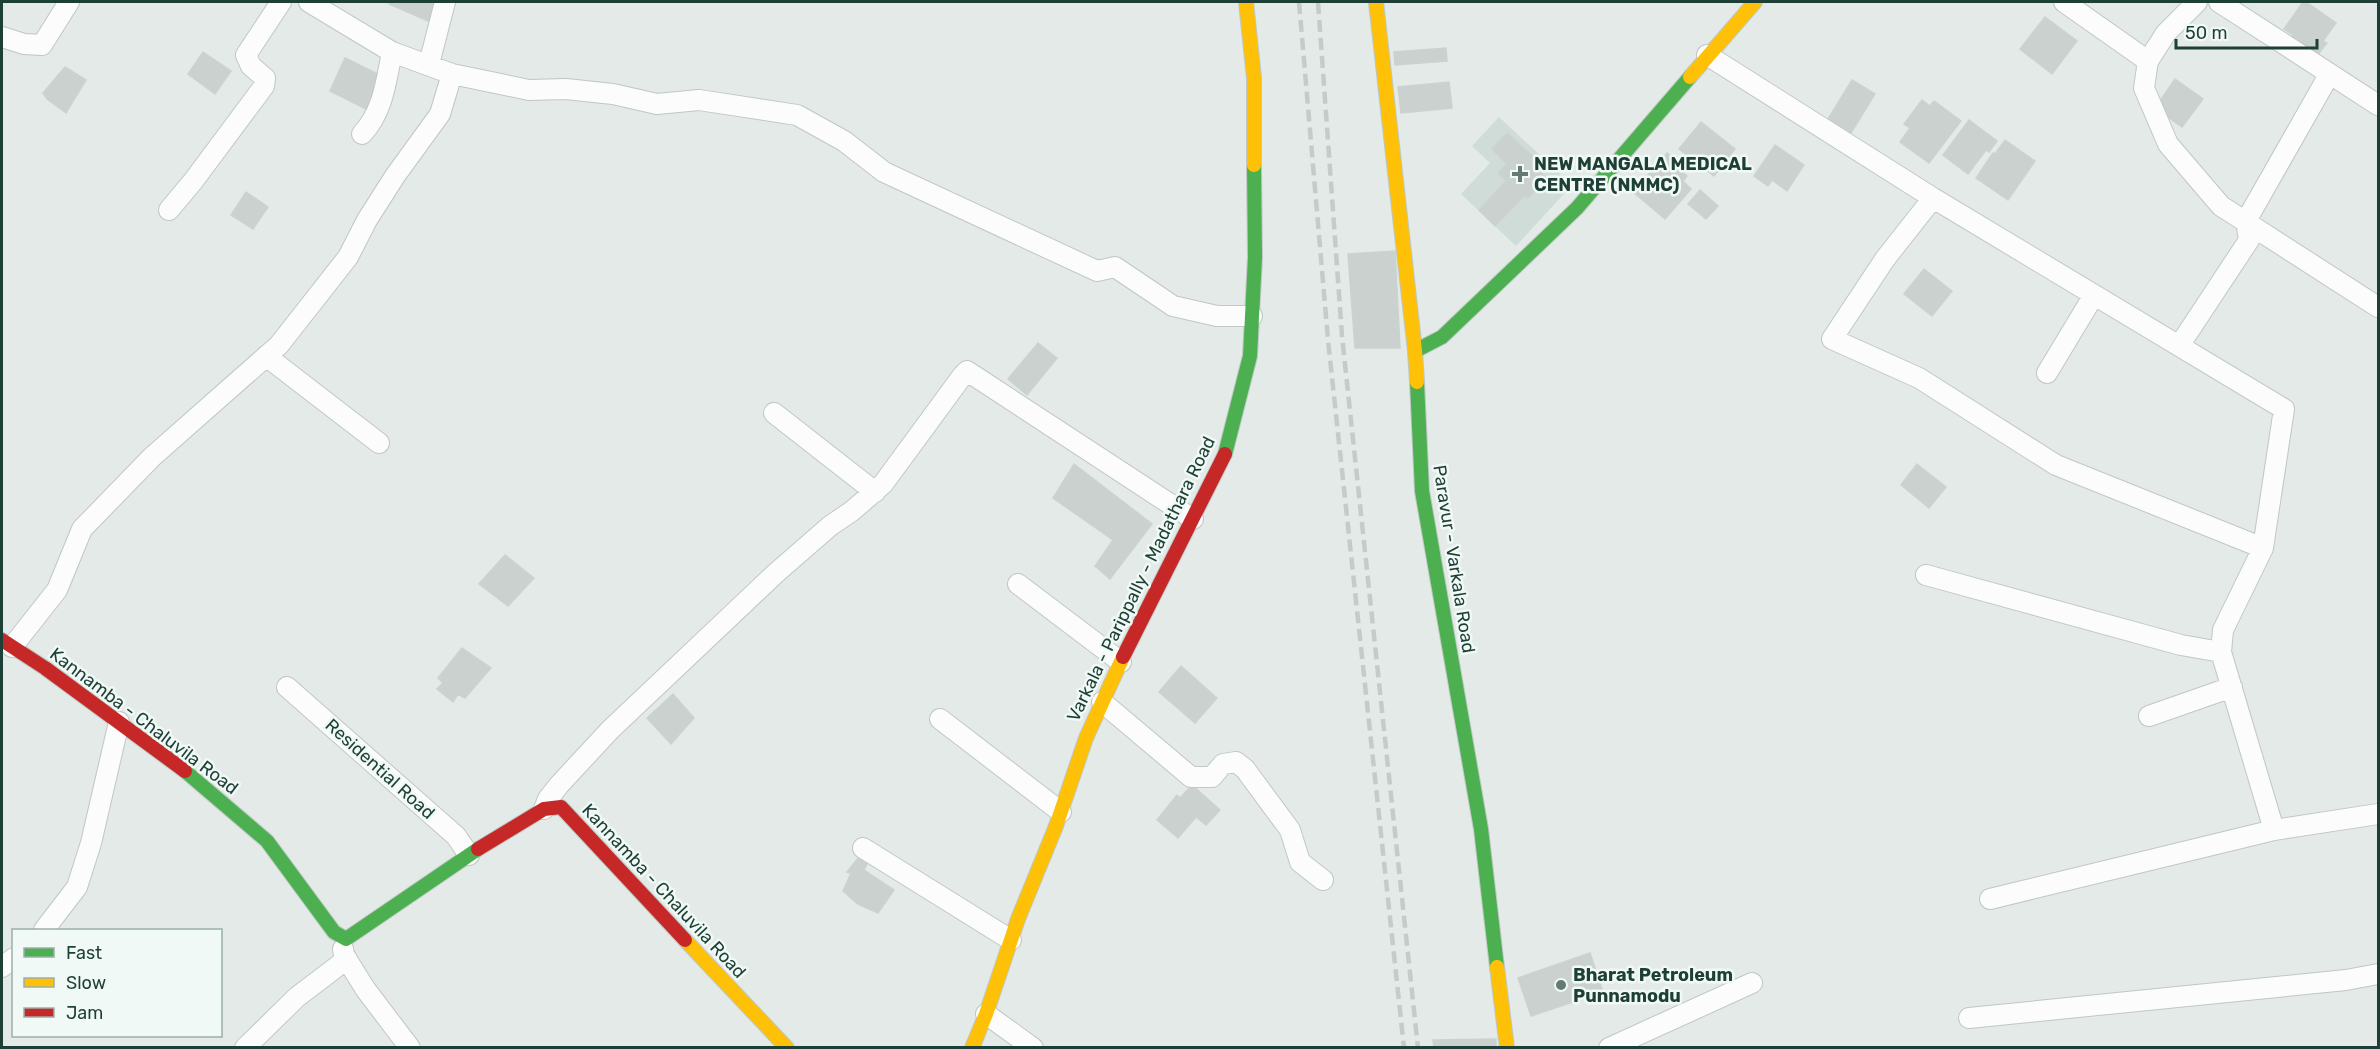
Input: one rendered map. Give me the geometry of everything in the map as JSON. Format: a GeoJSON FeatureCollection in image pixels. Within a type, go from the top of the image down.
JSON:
{"type":"FeatureCollection","features":[{"type":"Feature","properties":{"kind":"main road","name":"Varkala - Parippally - Madathara Road"},"geometry":{"type":"LineString","coordinates":[[972,1047],[987,1014],[1011,940],[1061,812],[1086,738],[1121,662],[1225,456],[1250,356],[1255,257],[1254,78],[1246,2]]}},
{"type":"Feature","properties":{"kind":"main road","name":"Paravur - Varkala Road"},"geometry":{"type":"LineString","coordinates":[[1376,2],[1415,351],[1422,491],[1481,829],[1507,1047]]}},
{"type":"Feature","properties":{"kind":"main road"},"geometry":{"type":"LineString","coordinates":[[1415,351],[1442,337],[1577,208],[1755,2]]}},
{"type":"Feature","properties":{"kind":"main road","name":"Kannamba - Chaluvila Road"},"geometry":{"type":"LineString","coordinates":[[7,643],[45,668],[198,780],[267,841],[346,949]]}},
{"type":"Feature","properties":{"kind":"main road","name":"Kannamba - Chaluvila Road"},"geometry":{"type":"LineString","coordinates":[[544,809],[561,807],[787,1047]]}},
{"type":"Feature","properties":{"kind":"main road"},"geometry":{"type":"LineString","coordinates":[[346,949],[470,855],[544,809]]}},
{"type":"Feature","properties":{"kind":"street"},"geometry":{"type":"LineString","coordinates":[[2,37],[24,44],[42,45],[69,2]]}},
{"type":"Feature","properties":{"kind":"street"},"geometry":{"type":"LineString","coordinates":[[169,210],[264,86],[265,78],[251,66],[246,55],[281,2]]}},
{"type":"Feature","properties":{"kind":"street"},"geometry":{"type":"LineString","coordinates":[[309,2],[392,52],[452,74],[529,90],[566,89],[613,94],[657,104],[699,100],[797,115],[844,141],[884,172],[1097,271],[1115,267],[1173,306],[1217,316],[1252,316]]}},
{"type":"Feature","properties":{"kind":"street"},"geometry":{"type":"LineString","coordinates":[[429,64],[445,2]]}},
{"type":"Feature","properties":{"kind":"street"},"geometry":{"type":"LineString","coordinates":[[2064,2],[2148,61]]}},
{"type":"Feature","properties":{"kind":"street"},"geometry":{"type":"LineString","coordinates":[[2197,2],[2166,33],[2148,61],[2144,88],[2168,144],[2221,206],[2379,307]]}},
{"type":"Feature","properties":{"kind":"street"},"geometry":{"type":"LineString","coordinates":[[2218,2],[2379,105]]}},
{"type":"Feature","properties":{"kind":"street"},"geometry":{"type":"LineString","coordinates":[[362,134],[373,123],[382,102],[392,52]]}},
{"type":"Feature","properties":{"kind":"street"},"geometry":{"type":"LineString","coordinates":[[1707,55],[1933,198],[2284,409],[2263,548],[2223,630],[2222,652],[2274,830]]}},
{"type":"Feature","properties":{"kind":"street"},"geometry":{"type":"LineString","coordinates":[[7,643],[57,590],[82,530],[160,449],[279,345],[348,257],[394,176],[440,114],[452,74]]}},
{"type":"Feature","properties":{"kind":"street"},"geometry":{"type":"LineString","coordinates":[[2180,346],[2249,240],[2246,221],[2329,75]]}},
{"type":"Feature","properties":{"kind":"street"},"geometry":{"type":"LineString","coordinates":[[1933,198],[1885,259],[1832,339],[1919,378],[2056,465],[2263,548]]}},
{"type":"Feature","properties":{"kind":"street"},"geometry":{"type":"LineString","coordinates":[[2047,373],[2094,295]]}},
{"type":"Feature","properties":{"kind":"street"},"geometry":{"type":"LineString","coordinates":[[266,356],[379,443]]}},
{"type":"Feature","properties":{"kind":"street"},"geometry":{"type":"LineString","coordinates":[[544,809],[548,799],[559,785],[610,730],[776,573],[830,526],[874,492],[893,471],[967,371],[1193,519]]}},
{"type":"Feature","properties":{"kind":"street"},"geometry":{"type":"LineString","coordinates":[[774,413],[874,492]]}},
{"type":"Feature","properties":{"kind":"street"},"geometry":{"type":"LineString","coordinates":[[1926,575],[2170,642],[2222,652]]}},
{"type":"Feature","properties":{"kind":"street"},"geometry":{"type":"LineString","coordinates":[[1018,584],[1121,662]]}},
{"type":"Feature","properties":{"kind":"street","name":"Residential Road"},"geometry":{"type":"LineString","coordinates":[[287,687],[456,836],[470,855]]}},
{"type":"Feature","properties":{"kind":"street"},"geometry":{"type":"LineString","coordinates":[[2148,717],[2232,687]]}},
{"type":"Feature","properties":{"kind":"street"},"geometry":{"type":"LineString","coordinates":[[1102,702],[1191,777],[1212,777],[1223,764],[1229,763],[1236,762],[1245,769],[1290,830],[1300,862],[1323,880]]}},
{"type":"Feature","properties":{"kind":"street"},"geometry":{"type":"LineString","coordinates":[[940,719],[1061,812]]}},
{"type":"Feature","properties":{"kind":"street"},"geometry":{"type":"LineString","coordinates":[[45,929],[77,887],[91,843],[119,722]]}},
{"type":"Feature","properties":{"kind":"street"},"geometry":{"type":"LineString","coordinates":[[1990,899],[2274,830],[2379,814]]}},
{"type":"Feature","properties":{"kind":"street"},"geometry":{"type":"LineString","coordinates":[[863,848],[1011,940]]}},
{"type":"Feature","properties":{"kind":"street"},"geometry":{"type":"LineString","coordinates":[[245,1047],[346,949],[366,990],[410,1047]]}},
{"type":"Feature","properties":{"kind":"street"},"geometry":{"type":"LineString","coordinates":[[1969,1018],[2346,980],[2379,974]]}},
{"type":"Feature","properties":{"kind":"street"},"geometry":{"type":"LineString","coordinates":[[1609,1047],[1752,982]]}},
{"type":"Feature","properties":{"kind":"street"},"geometry":{"type":"LineString","coordinates":[[987,1014],[1032,1047]]}},
{"type":"Feature","properties":{"kind":"shaded area","name":"NEW MANGALA MEDICAL CENTRE (NMMC)"},"geometry":{"type":"Polygon","coordinates":[[[1499,117],[1572,185],[1516,246],[1461,194],[1490,163],[1472,146],[1499,117]]]}},
{"type":"Feature","properties":{"kind":"building"},"geometry":{"type":"Polygon","coordinates":[[[390,2],[439,2],[428,21],[389,4],[390,2]]]}},
{"type":"Feature","properties":{"kind":"building"},"geometry":{"type":"Polygon","coordinates":[[[2303,2],[2336,23],[2323,41],[2327,43],[2316,57],[2291,38],[2293,35],[2284,29],[2303,2]]]}},
{"type":"Feature","properties":{"kind":"building"},"geometry":{"type":"Polygon","coordinates":[[[2045,17],[2077,41],[2052,74],[2020,49],[2045,17]]]}},
{"type":"Feature","properties":{"kind":"building"},"geometry":{"type":"Polygon","coordinates":[[[1446,48],[1447,61],[1395,65],[1394,52],[1446,48]]]}},
{"type":"Feature","properties":{"kind":"building"},"geometry":{"type":"Polygon","coordinates":[[[203,52],[231,71],[215,94],[188,74],[203,52]]]}},
{"type":"Feature","properties":{"kind":"building"},"geometry":{"type":"Polygon","coordinates":[[[345,58],[382,76],[366,109],[330,91],[345,58]]]}},
{"type":"Feature","properties":{"kind":"building"},"geometry":{"type":"Polygon","coordinates":[[[65,67],[86,80],[66,113],[47,99],[43,93],[65,67]]]}},
{"type":"Feature","properties":{"kind":"building"},"geometry":{"type":"Polygon","coordinates":[[[2175,79],[2203,99],[2182,127],[2155,108],[2175,79]]]}},
{"type":"Feature","properties":{"kind":"building"},"geometry":{"type":"Polygon","coordinates":[[[1852,80],[1875,94],[1851,133],[1828,119],[1852,80]]]}},
{"type":"Feature","properties":{"kind":"building"},"geometry":{"type":"Polygon","coordinates":[[[1449,82],[1452,108],[1401,113],[1398,87],[1449,82]]]}},
{"type":"Feature","properties":{"kind":"building"},"geometry":{"type":"Polygon","coordinates":[[[1922,100],[1930,106],[1934,101],[1961,121],[1929,163],[1900,142],[1910,128],[1904,124],[1922,100]]]}},
{"type":"Feature","properties":{"kind":"building"},"geometry":{"type":"Polygon","coordinates":[[[1969,120],[1997,141],[1989,152],[1986,150],[1968,174],[1943,155],[1969,120]]]}},
{"type":"Feature","properties":{"kind":"building"},"geometry":{"type":"Polygon","coordinates":[[[1701,122],[1735,149],[1714,176],[1679,149],[1701,122]]]}},
{"type":"Feature","properties":{"kind":"building","name":"NEW MANGALA MEDICAL CENTRE (NMMC)"},"geometry":{"type":"Polygon","coordinates":[[[1507,133],[1542,165],[1538,170],[1543,175],[1533,185],[1537,189],[1528,198],[1525,195],[1495,226],[1479,210],[1506,181],[1498,173],[1507,164],[1492,149],[1507,133]]]}},
{"type":"Feature","properties":{"kind":"building"},"geometry":{"type":"Polygon","coordinates":[[[2005,140],[2035,161],[2008,200],[1976,178],[2005,140]]]}},
{"type":"Feature","properties":{"kind":"building"},"geometry":{"type":"Polygon","coordinates":[[[1775,145],[1804,165],[1787,191],[1772,180],[1768,186],[1754,176],[1775,145]]]}},
{"type":"Feature","properties":{"kind":"building"},"geometry":{"type":"Polygon","coordinates":[[[1667,153],[1684,167],[1681,171],[1687,176],[1683,181],[1691,189],[1665,219],[1633,192],[1667,153]]]}},
{"type":"Feature","properties":{"kind":"building"},"geometry":{"type":"Polygon","coordinates":[[[1700,190],[1718,206],[1706,219],[1688,204],[1700,190]]]}},
{"type":"Feature","properties":{"kind":"building"},"geometry":{"type":"Polygon","coordinates":[[[246,192],[268,207],[253,229],[231,215],[246,192]]]}},
{"type":"Feature","properties":{"kind":"building"},"geometry":{"type":"Polygon","coordinates":[[[1395,251],[1400,348],[1355,348],[1348,254],[1395,251]]]}},
{"type":"Feature","properties":{"kind":"building"},"geometry":{"type":"Polygon","coordinates":[[[1924,269],[1952,291],[1932,316],[1904,294],[1924,269]]]}},
{"type":"Feature","properties":{"kind":"building"},"geometry":{"type":"Polygon","coordinates":[[[1038,343],[1057,358],[1027,395],[1008,379],[1038,343]]]}},
{"type":"Feature","properties":{"kind":"building"},"geometry":{"type":"Polygon","coordinates":[[[1074,464],[1152,524],[1110,579],[1095,566],[1113,540],[1053,498],[1074,464]]]}},
{"type":"Feature","properties":{"kind":"building"},"geometry":{"type":"Polygon","coordinates":[[[1917,464],[1946,487],[1929,508],[1901,485],[1917,464]]]}},
{"type":"Feature","properties":{"kind":"building"},"geometry":{"type":"Polygon","coordinates":[[[505,555],[534,578],[508,606],[479,584],[505,555]]]}},
{"type":"Feature","properties":{"kind":"building"},"geometry":{"type":"Polygon","coordinates":[[[462,648],[491,668],[465,698],[458,694],[453,702],[437,689],[443,683],[438,678],[462,648]]]}},
{"type":"Feature","properties":{"kind":"building"},"geometry":{"type":"Polygon","coordinates":[[[1181,666],[1217,698],[1195,723],[1159,692],[1181,666]]]}},
{"type":"Feature","properties":{"kind":"building"},"geometry":{"type":"Polygon","coordinates":[[[673,694],[694,718],[671,744],[647,718],[673,694]]]}},
{"type":"Feature","properties":{"kind":"building"},"geometry":{"type":"Polygon","coordinates":[[[1192,785],[1220,810],[1206,825],[1196,817],[1178,838],[1157,820],[1177,795],[1180,798],[1192,785]]]}},
{"type":"Feature","properties":{"kind":"building"},"geometry":{"type":"Polygon","coordinates":[[[858,858],[867,864],[864,870],[894,890],[878,913],[858,904],[843,891],[851,873],[847,872],[858,858]]]}},
{"type":"Feature","properties":{"kind":"building","name":"Bharat Petroleum Punnamodu"},"geometry":{"type":"Polygon","coordinates":[[[1590,953],[1603,992],[1531,1016],[1518,978],[1590,953]]]}},
{"type":"Feature","properties":{"kind":"building"},"geometry":{"type":"Polygon","coordinates":[[[1496,1039],[1496,1048],[1434,1048],[1433,1040],[1496,1039]]]}},
{"type":"Feature","properties":{"kind":"railway"},"geometry":{"type":"LineString","coordinates":[[1299,2],[1328,340],[1404,1048]]}},
{"type":"Feature","properties":{"kind":"railway"},"geometry":{"type":"LineString","coordinates":[[1318,2],[1342,336],[1418,1048]]}},
{"type":"Feature","properties":{"kind":"traffic: fast"},"geometry":{"type":"LineString","coordinates":[[1415,351],[1442,337],[1577,208],[1690,77]]}},
{"type":"Feature","properties":{"kind":"traffic: fast"},"geometry":{"type":"LineString","coordinates":[[1225,454],[1250,356],[1255,257],[1254,165]]}},
{"type":"Feature","properties":{"kind":"traffic: fast"},"geometry":{"type":"LineString","coordinates":[[1417,382],[1422,491],[1481,829],[1497,967]]}},
{"type":"Feature","properties":{"kind":"traffic: fast"},"geometry":{"type":"LineString","coordinates":[[185,771],[267,841],[334,932],[346,939],[478,849]]}},
{"type":"Feature","properties":{"kind":"traffic: slow"},"geometry":{"type":"LineString","coordinates":[[1246,2],[1254,78],[1254,165]]}},
{"type":"Feature","properties":{"kind":"traffic: slow"},"geometry":{"type":"LineString","coordinates":[[1376,2],[1417,382]]}},
{"type":"Feature","properties":{"kind":"traffic: slow"},"geometry":{"type":"LineString","coordinates":[[1690,77],[1755,2]]}},
{"type":"Feature","properties":{"kind":"traffic: slow"},"geometry":{"type":"LineString","coordinates":[[972,1048],[1018,919],[1056,826],[1086,738],[1123,657]]}},
{"type":"Feature","properties":{"kind":"traffic: slow"},"geometry":{"type":"LineString","coordinates":[[685,940],[787,1048]]}},
{"type":"Feature","properties":{"kind":"traffic: slow"},"geometry":{"type":"LineString","coordinates":[[1497,967],[1507,1048]]}},
{"type":"Feature","properties":{"kind":"traffic: jam"},"geometry":{"type":"LineString","coordinates":[[1123,657],[1225,454]]}},
{"type":"Feature","properties":{"kind":"traffic: jam"},"geometry":{"type":"LineString","coordinates":[[2,640],[45,668],[185,771]]}},
{"type":"Feature","properties":{"kind":"traffic: jam"},"geometry":{"type":"LineString","coordinates":[[478,849],[544,809],[561,807],[685,940]]}},
{"type":"Feature","properties":{"kind":"place","name":"NEW MANGALA MEDICAL CENTRE (NMMC)"},"geometry":{"type":"Point","coordinates":[1520,174]}},
{"type":"Feature","properties":{"kind":"place","name":"Bharat Petroleum Punnamodu"},"geometry":{"type":"Point","coordinates":[1561,985]}}]}
